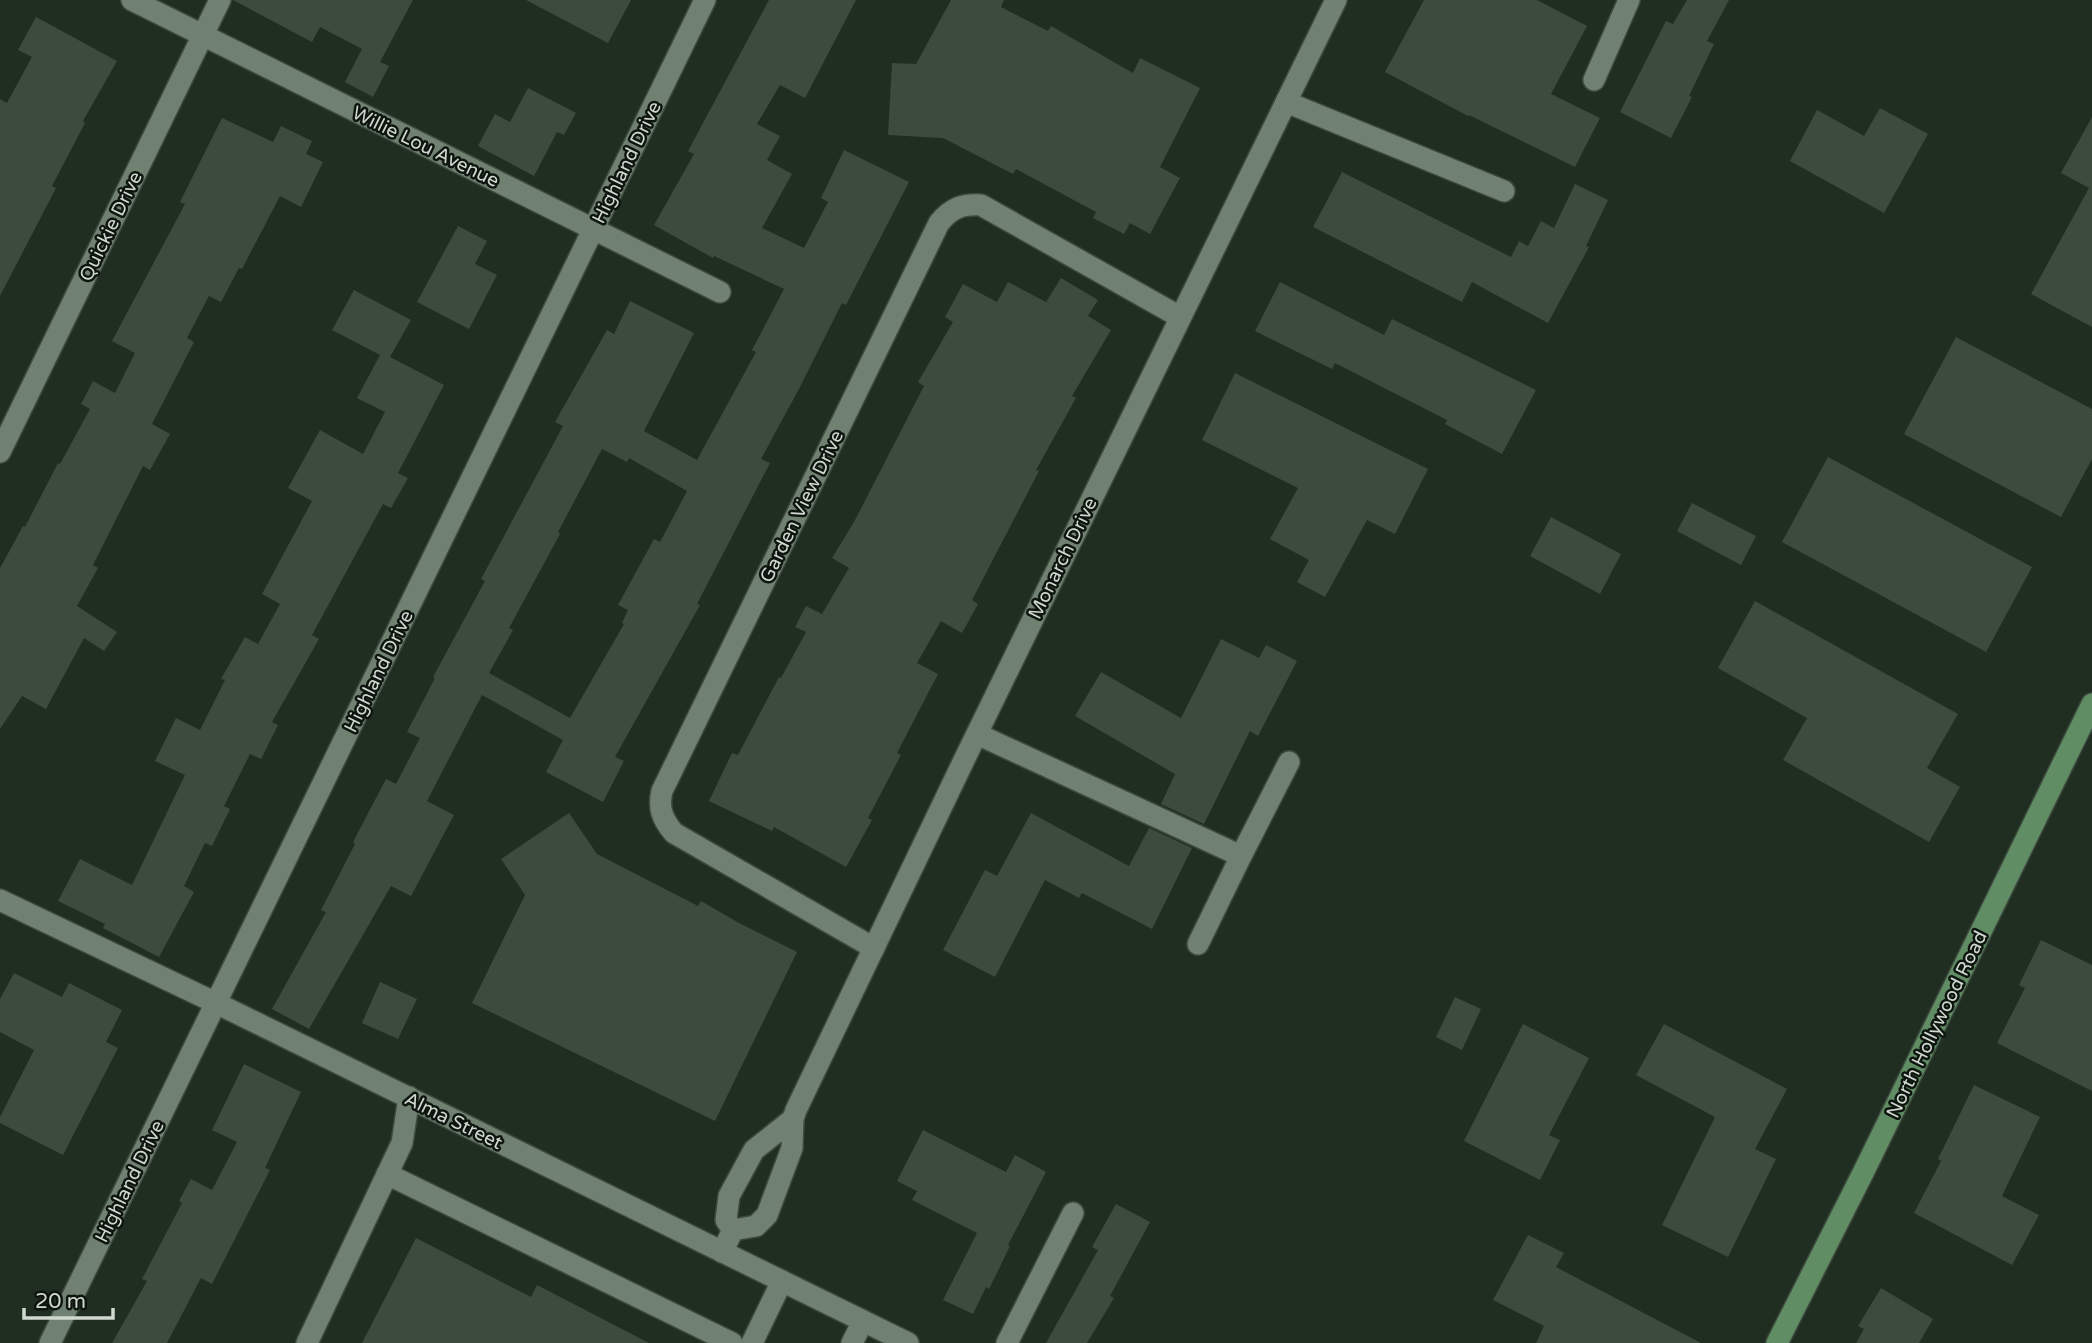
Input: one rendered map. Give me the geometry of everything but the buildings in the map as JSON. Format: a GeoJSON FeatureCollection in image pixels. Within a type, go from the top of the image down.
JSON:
{"type":"FeatureCollection","features":[{"type":"Feature","properties":{"kind":"main road","name":"North Hollywood Road"},"geometry":{"type":"LineString","coordinates":[[1777,1343],[2092,704]]}},
{"type":"Feature","properties":{"kind":"street","name":"Willie Lou Avenue"},"geometry":{"type":"LineString","coordinates":[[132,0],[720,292]]}},
{"type":"Feature","properties":{"kind":"street","name":"Quickie Drive"},"geometry":{"type":"LineString","coordinates":[[0,452],[220,0]]}},
{"type":"Feature","properties":{"kind":"street","name":"Highland Drive"},"geometry":{"type":"LineString","coordinates":[[50,1343],[705,0]]}},
{"type":"Feature","properties":{"kind":"street","name":"Monarch Drive"},"geometry":{"type":"LineString","coordinates":[[793,1119],[754,1150],[741,1171],[729,1196],[726,1220],[733,1230],[755,1226],[767,1215],[792,1148],[793,1119],[976,734],[1336,0]]}},
{"type":"Feature","properties":{"kind":"street"},"geometry":{"type":"LineString","coordinates":[[1594,80],[1629,0]]}},
{"type":"Feature","properties":{"kind":"street"},"geometry":{"type":"LineString","coordinates":[[1286,102],[1504,191]]}},
{"type":"Feature","properties":{"kind":"street","name":"Garden View Drive"},"geometry":{"type":"LineString","coordinates":[[874,948],[674,833],[663,820],[660,802],[662,791],[939,223],[949,211],[966,204],[982,205],[1180,317]]}},
{"type":"Feature","properties":{"kind":"street"},"geometry":{"type":"LineString","coordinates":[[976,734],[1241,856]]}},
{"type":"Feature","properties":{"kind":"street"},"geometry":{"type":"LineString","coordinates":[[1198,944],[1289,762]]}},
{"type":"Feature","properties":{"kind":"street","name":"Alma Street"},"geometry":{"type":"LineString","coordinates":[[0,900],[409,1097],[908,1343]]}},
{"type":"Feature","properties":{"kind":"street"},"geometry":{"type":"LineString","coordinates":[[307,1343],[402,1143],[409,1097]]}},
{"type":"Feature","properties":{"kind":"street"},"geometry":{"type":"LineString","coordinates":[[387,1174],[732,1343]]}},
{"type":"Feature","properties":{"kind":"street"},"geometry":{"type":"LineString","coordinates":[[1007,1343],[1073,1213]]}},
{"type":"Feature","properties":{"kind":"street"},"geometry":{"type":"LineString","coordinates":[[722,1252],[733,1230]]}},
{"type":"Feature","properties":{"kind":"street"},"geometry":{"type":"LineString","coordinates":[[752,1343],[782,1281]]}},
{"type":"Feature","properties":{"kind":"street"},"geometry":{"type":"LineString","coordinates":[[852,1343],[863,1321]]}}]}
